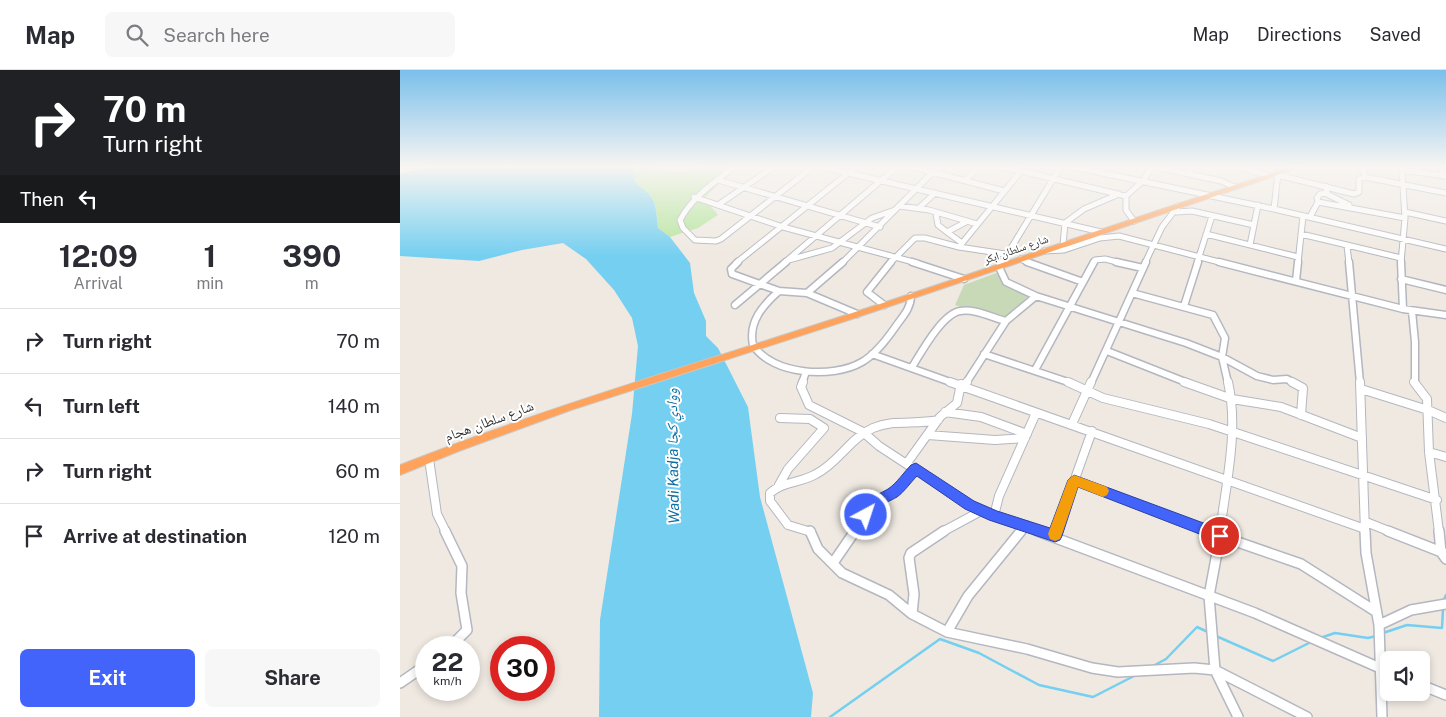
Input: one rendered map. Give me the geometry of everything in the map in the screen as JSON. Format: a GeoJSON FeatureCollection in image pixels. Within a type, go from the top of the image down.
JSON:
{"type":"FeatureCollection","features":[{"type":"Feature","properties":{"kind":"highway","name":"شارع سلطان ابكر"},"geometry":{"type":"LineString","coordinates":[[738,352],[964,279],[1134,221],[1177,209],[1210,196]]}},
{"type":"Feature","properties":{"kind":"highway","name":"شارع سلطان هجام"},"geometry":{"type":"LineString","coordinates":[[400,470],[590,402],[738,352]]}},
{"type":"Feature","properties":{"kind":"street"},"geometry":{"type":"LineString","coordinates":[[718,205],[731,196]]}},
{"type":"Feature","properties":{"kind":"street"},"geometry":{"type":"LineString","coordinates":[[819,196],[731,269],[732,274],[779,291],[808,293],[856,314]]}},
{"type":"Feature","properties":{"kind":"street"},"geometry":{"type":"LineString","coordinates":[[735,305],[862,196]]}},
{"type":"Feature","properties":{"kind":"street"},"geometry":{"type":"LineString","coordinates":[[808,293],[860,247],[908,196]]}},
{"type":"Feature","properties":{"kind":"street"},"geometry":{"type":"LineString","coordinates":[[920,207],[932,196]]}},
{"type":"Feature","properties":{"kind":"street"},"geometry":{"type":"LineString","coordinates":[[948,196],[1101,232]]}},
{"type":"Feature","properties":{"kind":"street"},"geometry":{"type":"LineString","coordinates":[[960,245],[999,196]]}},
{"type":"Feature","properties":{"kind":"street"},"geometry":{"type":"LineString","coordinates":[[1042,196],[999,267],[1004,280],[1036,296],[1070,308],[1186,343],[1258,376],[1273,380],[1287,379],[1302,388],[1301,415]]}},
{"type":"Feature","properties":{"kind":"street"},"geometry":{"type":"LineString","coordinates":[[1063,245],[1065,223],[1080,210],[1114,196]]}},
{"type":"Feature","properties":{"kind":"street"},"geometry":{"type":"LineString","coordinates":[[1126,196],[1126,210],[1134,221]]}},
{"type":"Feature","properties":{"kind":"street"},"geometry":{"type":"LineString","coordinates":[[1211,196],[1403,238],[1446,250]]}},
{"type":"Feature","properties":{"kind":"street"},"geometry":{"type":"LineString","coordinates":[[1274,196],[1274,209]]}},
{"type":"Feature","properties":{"kind":"street"},"geometry":{"type":"LineString","coordinates":[[1296,281],[1300,234],[1307,217],[1318,202],[1316,198],[1318,196]]}},
{"type":"Feature","properties":{"kind":"street"},"geometry":{"type":"LineString","coordinates":[[1330,196],[1353,208]]}},
{"type":"Feature","properties":{"kind":"street"},"geometry":{"type":"LineString","coordinates":[[1403,196],[1405,215],[1401,258],[1403,309]]}},
{"type":"Feature","properties":{"kind":"street"},"geometry":{"type":"LineString","coordinates":[[880,227],[775,197],[750,216],[716,241],[695,240],[683,228],[680,220],[687,205],[694,197],[750,216],[816,236],[895,256],[964,279]]}},
{"type":"Feature","properties":{"kind":"street"},"geometry":{"type":"LineString","coordinates":[[1318,202],[1446,221]]}},
{"type":"Feature","properties":{"kind":"street"},"geometry":{"type":"LineString","coordinates":[[1250,245],[1258,205]]}},
{"type":"Feature","properties":{"kind":"street"},"geometry":{"type":"LineString","coordinates":[[786,261],[828,250],[843,242],[879,214],[898,208],[920,207],[936,214],[977,224]]}},
{"type":"Feature","properties":{"kind":"street"},"geometry":{"type":"LineString","coordinates":[[1072,424],[1107,351],[1118,322],[1163,224],[1177,209],[1254,225]]}},
{"type":"Feature","properties":{"kind":"street"},"geometry":{"type":"LineString","coordinates":[[936,214],[938,224],[960,245]]}},
{"type":"Feature","properties":{"kind":"street"},"geometry":{"type":"LineString","coordinates":[[1184,306],[1212,216]]}},
{"type":"Feature","properties":{"kind":"street"},"geometry":{"type":"LineString","coordinates":[[948,232],[966,222]]}},
{"type":"Feature","properties":{"kind":"street"},"geometry":{"type":"LineString","coordinates":[[1206,234],[1298,257]]}},
{"type":"Feature","properties":{"kind":"street"},"geometry":{"type":"LineString","coordinates":[[1300,234],[1401,258]]}},
{"type":"Feature","properties":{"kind":"street"},"geometry":{"type":"LineString","coordinates":[[1044,251],[1064,251],[1111,235],[1403,309],[1446,316]]}},
{"type":"Feature","properties":{"kind":"street"},"geometry":{"type":"LineString","coordinates":[[884,305],[867,292],[895,256],[911,242],[920,238],[1006,254]]}},
{"type":"Feature","properties":{"kind":"street"},"geometry":{"type":"LineString","coordinates":[[1347,246],[1361,389],[1368,574],[1382,651]]}},
{"type":"Feature","properties":{"kind":"street"},"geometry":{"type":"LineString","coordinates":[[1035,370],[1092,264],[1098,258],[1143,268]]}},
{"type":"Feature","properties":{"kind":"street"},"geometry":{"type":"LineString","coordinates":[[1021,259],[1045,270],[1084,282]]}},
{"type":"Feature","properties":{"kind":"street"},"geometry":{"type":"LineString","coordinates":[[1402,279],[1446,290]]}},
{"type":"Feature","properties":{"kind":"street"},"geometry":{"type":"LineString","coordinates":[[779,291],[770,299],[756,318],[751,338],[754,348],[775,363],[806,372],[838,371],[852,367],[872,354],[911,304],[911,296]]}},
{"type":"Feature","properties":{"kind":"street"},"geometry":{"type":"LineString","coordinates":[[1132,293],[1184,306],[1216,318],[1225,338],[1222,358],[1232,398],[1232,432],[1220,536],[1209,596],[1215,670],[1238,717]]}},
{"type":"Feature","properties":{"kind":"street"},"geometry":{"type":"LineString","coordinates":[[907,463],[938,420],[957,403],[963,384],[1006,321],[1036,296]]}},
{"type":"Feature","properties":{"kind":"street"},"geometry":{"type":"LineString","coordinates":[[912,368],[946,321],[955,313],[964,311],[1006,321]]}},
{"type":"Feature","properties":{"kind":"street"},"geometry":{"type":"LineString","coordinates":[[872,354],[963,384],[1036,413],[1444,555],[1429,452],[1426,396],[1414,382],[1415,342],[1412,311]]}},
{"type":"Feature","properties":{"kind":"street"},"geometry":{"type":"LineString","coordinates":[[1107,351],[1158,372],[1232,398],[1281,408],[1362,438]]}},
{"type":"Feature","properties":{"kind":"street"},"geometry":{"type":"LineString","coordinates":[[984,354],[1035,370],[1088,390],[1108,400],[1232,432],[1437,500]]}},
{"type":"Feature","properties":{"kind":"street"},"geometry":{"type":"LineString","coordinates":[[806,372],[801,387],[809,404],[863,432],[879,446],[916,469],[958,499],[981,511],[1055,536],[1255,613],[1380,668]]}},
{"type":"Feature","properties":{"kind":"street"},"geometry":{"type":"LineString","coordinates":[[1361,389],[1428,410],[1446,418]]}},
{"type":"Feature","properties":{"kind":"street"},"geometry":{"type":"LineString","coordinates":[[945,412],[982,417],[1026,436]]}},
{"type":"Feature","properties":{"kind":"street"},"geometry":{"type":"LineString","coordinates":[[994,516],[999,496],[1036,413]]}},
{"type":"Feature","properties":{"kind":"street"},"geometry":{"type":"LineString","coordinates":[[780,418],[807,420],[820,424],[824,428],[788,469],[779,485],[769,495],[772,505],[788,525],[812,531],[818,549],[842,573],[889,595],[912,614],[947,632],[1027,650],[1092,668],[1118,672],[1151,672],[1194,668],[1215,670],[1307,717]]}},
{"type":"Feature","properties":{"kind":"street"},"geometry":{"type":"LineString","coordinates":[[779,485],[799,481],[817,474],[863,432],[881,425],[900,421],[926,424],[938,420]]}},
{"type":"Feature","properties":{"kind":"street"},"geometry":{"type":"LineString","coordinates":[[1055,536],[1092,431]]}},
{"type":"Feature","properties":{"kind":"street"},"geometry":{"type":"LineString","coordinates":[[928,435],[995,440],[1026,436]]}},
{"type":"Feature","properties":{"kind":"street"},"geometry":{"type":"LineString","coordinates":[[1429,452],[1446,457]]}},
{"type":"Feature","properties":{"kind":"street"},"geometry":{"type":"LineString","coordinates":[[429,459],[437,514],[459,556],[462,566],[461,593],[467,630],[464,636]]}},
{"type":"Feature","properties":{"kind":"street"},"geometry":{"type":"LineString","coordinates":[[833,563],[866,515],[868,509],[880,498],[896,490],[916,469]]}},
{"type":"Feature","properties":{"kind":"street"},"geometry":{"type":"LineString","coordinates":[[1074,480],[1220,536],[1301,564],[1375,611]]}},
{"type":"Feature","properties":{"kind":"street"},"geometry":{"type":"LineString","coordinates":[[912,614],[914,594],[909,558],[911,553],[950,527],[981,511]]}},
{"type":"Feature","properties":{"kind":"street"},"geometry":{"type":"LineString","coordinates":[[947,632],[968,596],[1026,526]]}},
{"type":"Feature","properties":{"kind":"street"},"geometry":{"type":"LineString","coordinates":[[1379,625],[1393,621],[1405,612],[1416,608],[1436,608],[1446,604]]}},
{"type":"Feature","properties":{"kind":"street"},"geometry":{"type":"LineString","coordinates":[[400,684],[415,673]]}},
{"type":"Feature","properties":{"kind":"street"},"geometry":{"type":"LineString","coordinates":[[1430,688],[1446,694]]}},
{"type":"Feature","properties":{"kind":"street"},"geometry":{"type":"LineString","coordinates":[[1382,717],[1383,701]]}},
{"type":"Feature","properties":{"kind":"green space"},"geometry":{"type":"Polygon","coordinates":[[[706,196],[704,198],[718,215],[698,228],[670,237],[658,228],[654,201],[651,197],[706,196]]]}},
{"type":"Feature","properties":{"kind":"green space"},"geometry":{"type":"Polygon","coordinates":[[[996,273],[999,274],[1003,283],[1028,296],[1007,318],[989,317],[955,305],[964,285],[996,273]]]}},
{"type":"Feature","properties":{"kind":"water","name":"Wadi Kadja ووادي كجا"},"geometry":{"type":"Polygon","coordinates":[[[400,196],[651,197],[654,201],[658,228],[670,237],[690,263],[694,293],[706,321],[706,336],[718,348],[748,407],[760,497],[813,693],[811,717],[599,717],[600,620],[632,414],[638,346],[632,318],[614,290],[586,259],[563,243],[522,250],[479,261],[400,256],[400,196]]]}},
{"type":"Feature","properties":{"kind":"waterway"},"geometry":{"type":"LineString","coordinates":[[1443,602],[1446,595]]}},
{"type":"Feature","properties":{"kind":"waterway"},"geometry":{"type":"LineString","coordinates":[[1383,633],[1407,625],[1442,628],[1443,609]]}},
{"type":"Feature","properties":{"kind":"waterway"},"geometry":{"type":"LineString","coordinates":[[1153,666],[1166,659],[1197,627],[1210,633]]}},
{"type":"Feature","properties":{"kind":"waterway"},"geometry":{"type":"LineString","coordinates":[[1320,638],[1335,633],[1368,638],[1376,636]]}},
{"type":"Feature","properties":{"kind":"waterway"},"geometry":{"type":"LineString","coordinates":[[1216,636],[1273,661],[1311,642]]}},
{"type":"Feature","properties":{"kind":"waterway"},"geometry":{"type":"LineString","coordinates":[[830,717],[940,639],[979,653],[1039,685],[1093,697],[1136,675]]}},
{"type":"Feature","properties":{"kind":"slow traffic"},"geometry":{"type":"LineString","coordinates":[[1055,534],[1074,480],[1103,491]]}},
{"type":"Feature","properties":{"kind":"route"},"geometry":{"type":"LineString","coordinates":[[866,515],[872,504],[896,490],[900,483],[916,469],[969,505],[994,516],[1055,536],[1074,480],[1220,536]]}}]}
